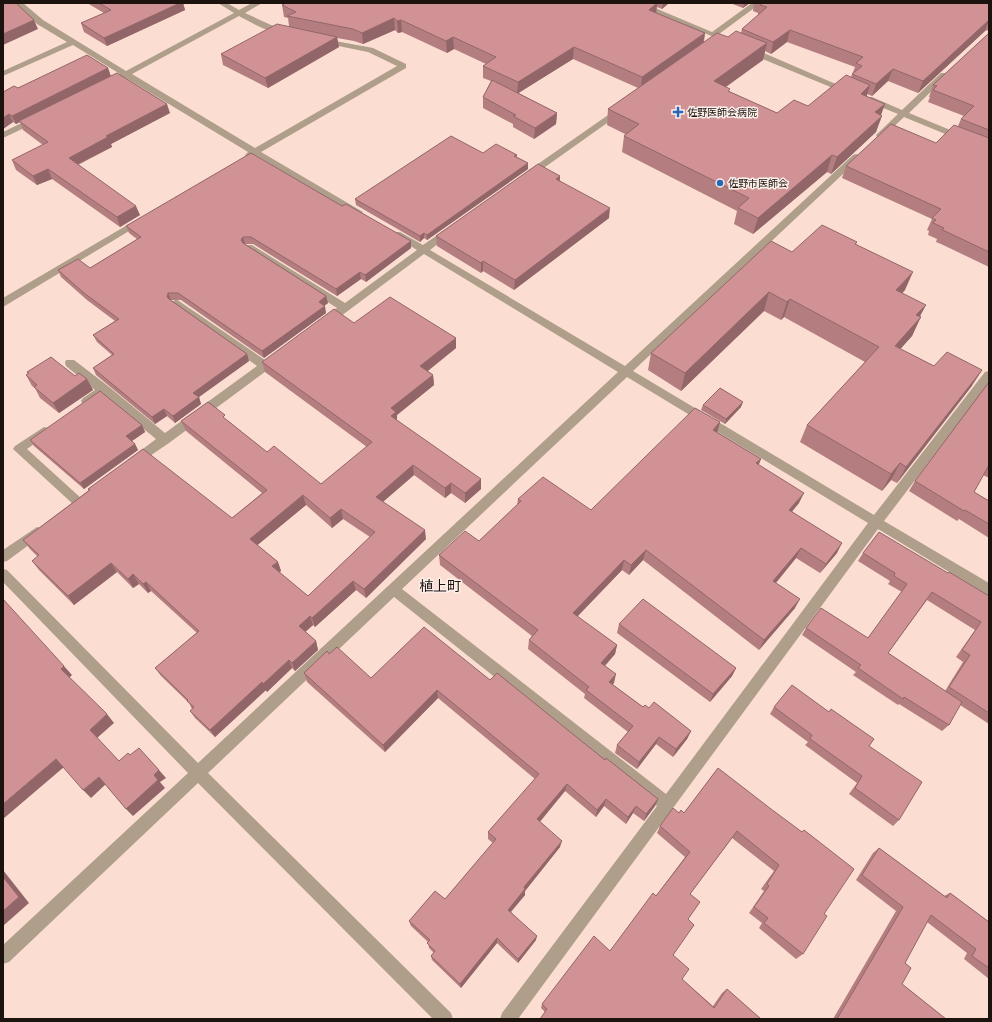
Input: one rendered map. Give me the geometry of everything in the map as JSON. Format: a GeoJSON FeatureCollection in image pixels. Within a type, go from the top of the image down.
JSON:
{"type":"FeatureCollection","features":[{"type":"Feature","properties":{"kind":"street"},"geometry":{"type":"LineString","coordinates":[[18,3],[40,22],[255,152],[369,218]]}},
{"type":"Feature","properties":{"kind":"street"},"geometry":{"type":"LineString","coordinates":[[222,3],[271,28],[291,34]]}},
{"type":"Feature","properties":{"kind":"street"},"geometry":{"type":"LineString","coordinates":[[114,81],[258,3]]}},
{"type":"Feature","properties":{"kind":"street"},"geometry":{"type":"LineString","coordinates":[[637,3],[989,149]]}},
{"type":"Feature","properties":{"kind":"street"},"geometry":{"type":"LineString","coordinates":[[708,47],[717,37],[757,3]]}},
{"type":"Feature","properties":{"kind":"street"},"geometry":{"type":"LineString","coordinates":[[241,160],[403,66],[370,50],[312,38]]}},
{"type":"Feature","properties":{"kind":"street"},"geometry":{"type":"LineString","coordinates":[[3,74],[73,42]]}},
{"type":"Feature","properties":{"kind":"street"},"geometry":{"type":"LineString","coordinates":[[3,956],[626,371],[955,66]]}},
{"type":"Feature","properties":{"kind":"street"},"geometry":{"type":"LineString","coordinates":[[520,180],[630,102]]}},
{"type":"Feature","properties":{"kind":"street"},"geometry":{"type":"LineString","coordinates":[[3,135],[44,115]]}},
{"type":"Feature","properties":{"kind":"street"},"geometry":{"type":"LineString","coordinates":[[3,303],[146,217]]}},
{"type":"Feature","properties":{"kind":"street"},"geometry":{"type":"LineString","coordinates":[[314,330],[456,226]]}},
{"type":"Feature","properties":{"kind":"street"},"geometry":{"type":"LineString","coordinates":[[389,230],[423,249],[989,590]]}},
{"type":"Feature","properties":{"kind":"street"},"geometry":{"type":"LineString","coordinates":[[249,247],[344,307]]}},
{"type":"Feature","properties":{"kind":"street"},"geometry":{"type":"LineString","coordinates":[[176,303],[265,366]]}},
{"type":"Feature","properties":{"kind":"street"},"geometry":{"type":"LineString","coordinates":[[128,466],[283,352]]}},
{"type":"Feature","properties":{"kind":"street"},"geometry":{"type":"LineString","coordinates":[[70,363],[104,389],[165,440]]}},
{"type":"Feature","properties":{"kind":"street"},"geometry":{"type":"LineString","coordinates":[[508,1019],[876,522],[989,375]]}},
{"type":"Feature","properties":{"kind":"street"},"geometry":{"type":"LineString","coordinates":[[80,406],[104,389]]}},
{"type":"Feature","properties":{"kind":"street"},"geometry":{"type":"LineString","coordinates":[[55,424],[19,449],[78,502]]}},
{"type":"Feature","properties":{"kind":"street"},"geometry":{"type":"LineString","coordinates":[[3,557],[47,525]]}},
{"type":"Feature","properties":{"kind":"street"},"geometry":{"type":"LineString","coordinates":[[3,574],[198,773],[445,1019]]}},
{"type":"Feature","properties":{"kind":"street"},"geometry":{"type":"LineString","coordinates":[[394,590],[667,804]]}},
{"type":"Feature","properties":{"kind":"building"},"geometry":{"type":"Polygon","coordinates":[[[3,3],[16,3],[34,20],[3,34],[3,3]]]}},
{"type":"Feature","properties":{"kind":"building"},"geometry":{"type":"Polygon","coordinates":[[[99,3],[180,3],[104,38],[81,23],[111,10],[99,3]]]}},
{"type":"Feature","properties":{"kind":"building"},"geometry":{"type":"Polygon","coordinates":[[[286,3],[657,3],[649,10],[705,33],[642,77],[574,47],[518,82],[483,66],[496,57],[453,37],[446,41],[401,20],[397,21],[394,18],[362,33],[353,29],[287,16],[296,12],[282,5],[286,3]]]}},
{"type":"Feature","properties":{"kind":"building"},"geometry":{"type":"Polygon","coordinates":[[[763,3],[989,3],[989,20],[923,81],[893,69],[876,84],[852,74],[862,66],[856,63],[863,57],[790,30],[773,42],[742,29],[767,7],[760,5],[763,3]]]}},
{"type":"Feature","properties":{"kind":"building"},"geometry":{"type":"Polygon","coordinates":[[[277,24],[337,37],[265,78],[221,54],[277,24]]]}},
{"type":"Feature","properties":{"kind":"building"},"geometry":{"type":"Polygon","coordinates":[[[736,31],[767,43],[714,81],[730,89],[728,91],[777,113],[794,100],[808,106],[846,75],[870,85],[861,94],[885,104],[875,112],[882,116],[837,157],[832,155],[758,218],[738,208],[749,198],[624,136],[639,124],[608,109],[717,33],[728,37],[736,31]]]}},
{"type":"Feature","properties":{"kind":"building"},"geometry":{"type":"Polygon","coordinates":[[[989,33],[989,130],[961,119],[974,106],[933,90],[937,86],[933,85],[989,33]]]}},
{"type":"Feature","properties":{"kind":"building"},"geometry":{"type":"Polygon","coordinates":[[[87,55],[108,68],[12,116],[9,114],[3,118],[3,92],[14,86],[18,88],[87,55]]]}},
{"type":"Feature","properties":{"kind":"building"},"geometry":{"type":"Polygon","coordinates":[[[117,73],[167,104],[106,136],[108,137],[69,158],[136,206],[117,217],[48,169],[33,176],[12,160],[48,142],[19,121],[117,73]]]}},
{"type":"Feature","properties":{"kind":"building"},"geometry":{"type":"Polygon","coordinates":[[[492,80],[557,113],[535,128],[513,116],[516,115],[483,97],[492,80]]]}},
{"type":"Feature","properties":{"kind":"building"},"geometry":{"type":"Polygon","coordinates":[[[891,124],[936,143],[954,125],[989,138],[989,252],[942,230],[944,228],[933,223],[936,220],[932,218],[941,209],[846,166],[891,124]]]}},
{"type":"Feature","properties":{"kind":"building"},"geometry":{"type":"Polygon","coordinates":[[[451,136],[483,153],[496,144],[517,155],[514,156],[528,163],[427,235],[424,233],[420,236],[355,199],[451,136]]]}},
{"type":"Feature","properties":{"kind":"building"},"geometry":{"type":"Polygon","coordinates":[[[251,153],[342,206],[346,204],[411,241],[365,275],[360,272],[336,289],[251,237],[243,237],[241,240],[243,243],[326,296],[319,302],[325,306],[262,351],[178,293],[168,293],[167,297],[169,299],[247,354],[193,393],[199,397],[173,416],[164,409],[152,417],[93,368],[114,354],[93,335],[119,319],[84,293],[58,270],[78,259],[90,268],[141,237],[126,226],[251,153]]]}},
{"type":"Feature","properties":{"kind":"building"},"geometry":{"type":"Polygon","coordinates":[[[538,164],[560,176],[556,179],[610,208],[515,280],[483,261],[481,263],[436,236],[538,164]]]}},
{"type":"Feature","properties":{"kind":"building"},"geometry":{"type":"Polygon","coordinates":[[[822,225],[857,242],[855,244],[913,272],[896,290],[926,305],[916,315],[921,317],[895,346],[934,366],[947,352],[982,370],[906,467],[900,463],[891,474],[807,425],[879,347],[790,299],[787,302],[769,292],[685,373],[651,353],[771,241],[792,252],[822,225]]]}},
{"type":"Feature","properties":{"kind":"building"},"geometry":{"type":"Polygon","coordinates":[[[390,297],[456,338],[420,366],[433,375],[391,408],[396,412],[391,416],[481,479],[465,493],[451,483],[445,488],[413,465],[376,497],[425,530],[364,589],[353,581],[312,618],[310,616],[299,626],[316,641],[292,663],[289,660],[263,684],[262,682],[210,730],[190,711],[194,707],[187,701],[188,700],[155,668],[199,631],[146,582],[143,584],[133,574],[128,579],[111,563],[68,596],[32,561],[39,555],[23,540],[90,490],[88,489],[143,449],[232,518],[267,490],[181,421],[208,402],[225,415],[223,417],[267,452],[274,446],[321,484],[372,442],[262,362],[334,309],[354,323],[390,297]],[[303,495],[250,539],[278,562],[272,566],[308,596],[375,532],[341,509],[330,518],[303,495]]]}},
{"type":"Feature","properties":{"kind":"building"},"geometry":{"type":"Polygon","coordinates":[[[51,357],[75,376],[79,373],[87,379],[53,403],[34,387],[37,385],[26,375],[29,373],[27,372],[51,357]]]}},
{"type":"Feature","properties":{"kind":"building"},"geometry":{"type":"Polygon","coordinates":[[[989,382],[989,465],[974,492],[989,501],[989,524],[965,510],[964,511],[915,481],[989,382]]]}},
{"type":"Feature","properties":{"kind":"building"},"geometry":{"type":"Polygon","coordinates":[[[720,388],[743,402],[726,419],[703,405],[720,388]]]}},
{"type":"Feature","properties":{"kind":"building"},"geometry":{"type":"Polygon","coordinates":[[[100,391],[142,425],[126,436],[135,444],[80,483],[30,440],[100,391]]]}},
{"type":"Feature","properties":{"kind":"building"},"geometry":{"type":"Polygon","coordinates":[[[695,408],[720,422],[713,430],[761,459],[756,463],[804,493],[789,510],[842,543],[826,564],[801,548],[773,581],[800,599],[764,640],[646,550],[631,565],[624,560],[573,613],[617,645],[601,663],[616,674],[609,682],[643,707],[645,705],[649,708],[654,702],[691,731],[676,749],[659,737],[639,762],[617,745],[633,726],[586,690],[589,687],[529,640],[538,630],[439,555],[465,531],[479,541],[521,501],[518,499],[543,477],[591,510],[695,408]]]}},
{"type":"Feature","properties":{"kind":"building"},"geometry":{"type":"Polygon","coordinates":[[[879,532],[989,596],[989,713],[949,687],[970,655],[962,650],[981,622],[932,592],[888,653],[962,702],[949,725],[904,697],[903,699],[858,668],[861,665],[806,628],[821,608],[868,638],[907,584],[894,576],[895,573],[863,553],[879,532]]]}},
{"type":"Feature","properties":{"kind":"building"},"geometry":{"type":"Polygon","coordinates":[[[3,599],[64,666],[61,669],[107,714],[90,730],[119,761],[128,753],[130,755],[139,748],[159,770],[154,775],[158,780],[126,809],[99,777],[83,790],[56,759],[3,804],[3,599]]]}},
{"type":"Feature","properties":{"kind":"building"},"geometry":{"type":"Polygon","coordinates":[[[643,599],[736,668],[713,694],[619,624],[643,599]]]}},
{"type":"Feature","properties":{"kind":"building"},"geometry":{"type":"Polygon","coordinates":[[[424,627],[490,680],[497,673],[605,760],[606,758],[658,799],[646,814],[636,806],[628,817],[606,799],[597,810],[567,784],[537,819],[562,841],[524,887],[525,889],[508,910],[537,936],[518,959],[497,938],[460,984],[431,956],[435,951],[427,943],[430,940],[409,921],[435,891],[445,899],[496,839],[488,832],[539,774],[437,690],[383,745],[304,673],[327,651],[329,654],[337,647],[371,678],[424,627]]]}},
{"type":"Feature","properties":{"kind":"building"},"geometry":{"type":"Polygon","coordinates":[[[792,685],[829,712],[831,709],[874,739],[869,746],[922,782],[899,820],[855,788],[862,776],[810,739],[812,735],[774,707],[792,685]]]}},
{"type":"Feature","properties":{"kind":"building"},"geometry":{"type":"Polygon","coordinates":[[[718,768],[802,832],[804,830],[854,869],[824,914],[827,916],[803,954],[764,923],[768,918],[754,907],[769,886],[767,884],[779,865],[737,831],[690,894],[700,902],[688,919],[694,925],[673,955],[689,969],[682,979],[714,1008],[727,989],[761,1019],[540,1019],[547,1009],[542,1004],[594,936],[610,951],[653,893],[656,896],[690,852],[660,826],[673,808],[679,813],[681,810],[684,813],[718,768]]]}},
{"type":"Feature","properties":{"kind":"building"},"geometry":{"type":"Polygon","coordinates":[[[879,848],[947,898],[950,893],[989,922],[989,968],[972,956],[976,949],[931,915],[905,963],[911,968],[902,984],[946,1019],[837,1019],[903,907],[862,875],[879,848]]]}},
{"type":"Feature","properties":{"kind":"building"},"geometry":{"type":"Polygon","coordinates":[[[3,877],[19,897],[3,911],[3,877]]]}},
{"type":"Feature","properties":{"kind":"place","name":"佐野医師会病院"},"geometry":{"type":"Point","coordinates":[678,112]}},
{"type":"Feature","properties":{"kind":"place","name":"佐野市医師会"},"geometry":{"type":"Point","coordinates":[720,183]}},
{"type":"Feature","properties":{"kind":"district","name":"植上町"},"geometry":{"type":"Point","coordinates":[440,586]}}]}
